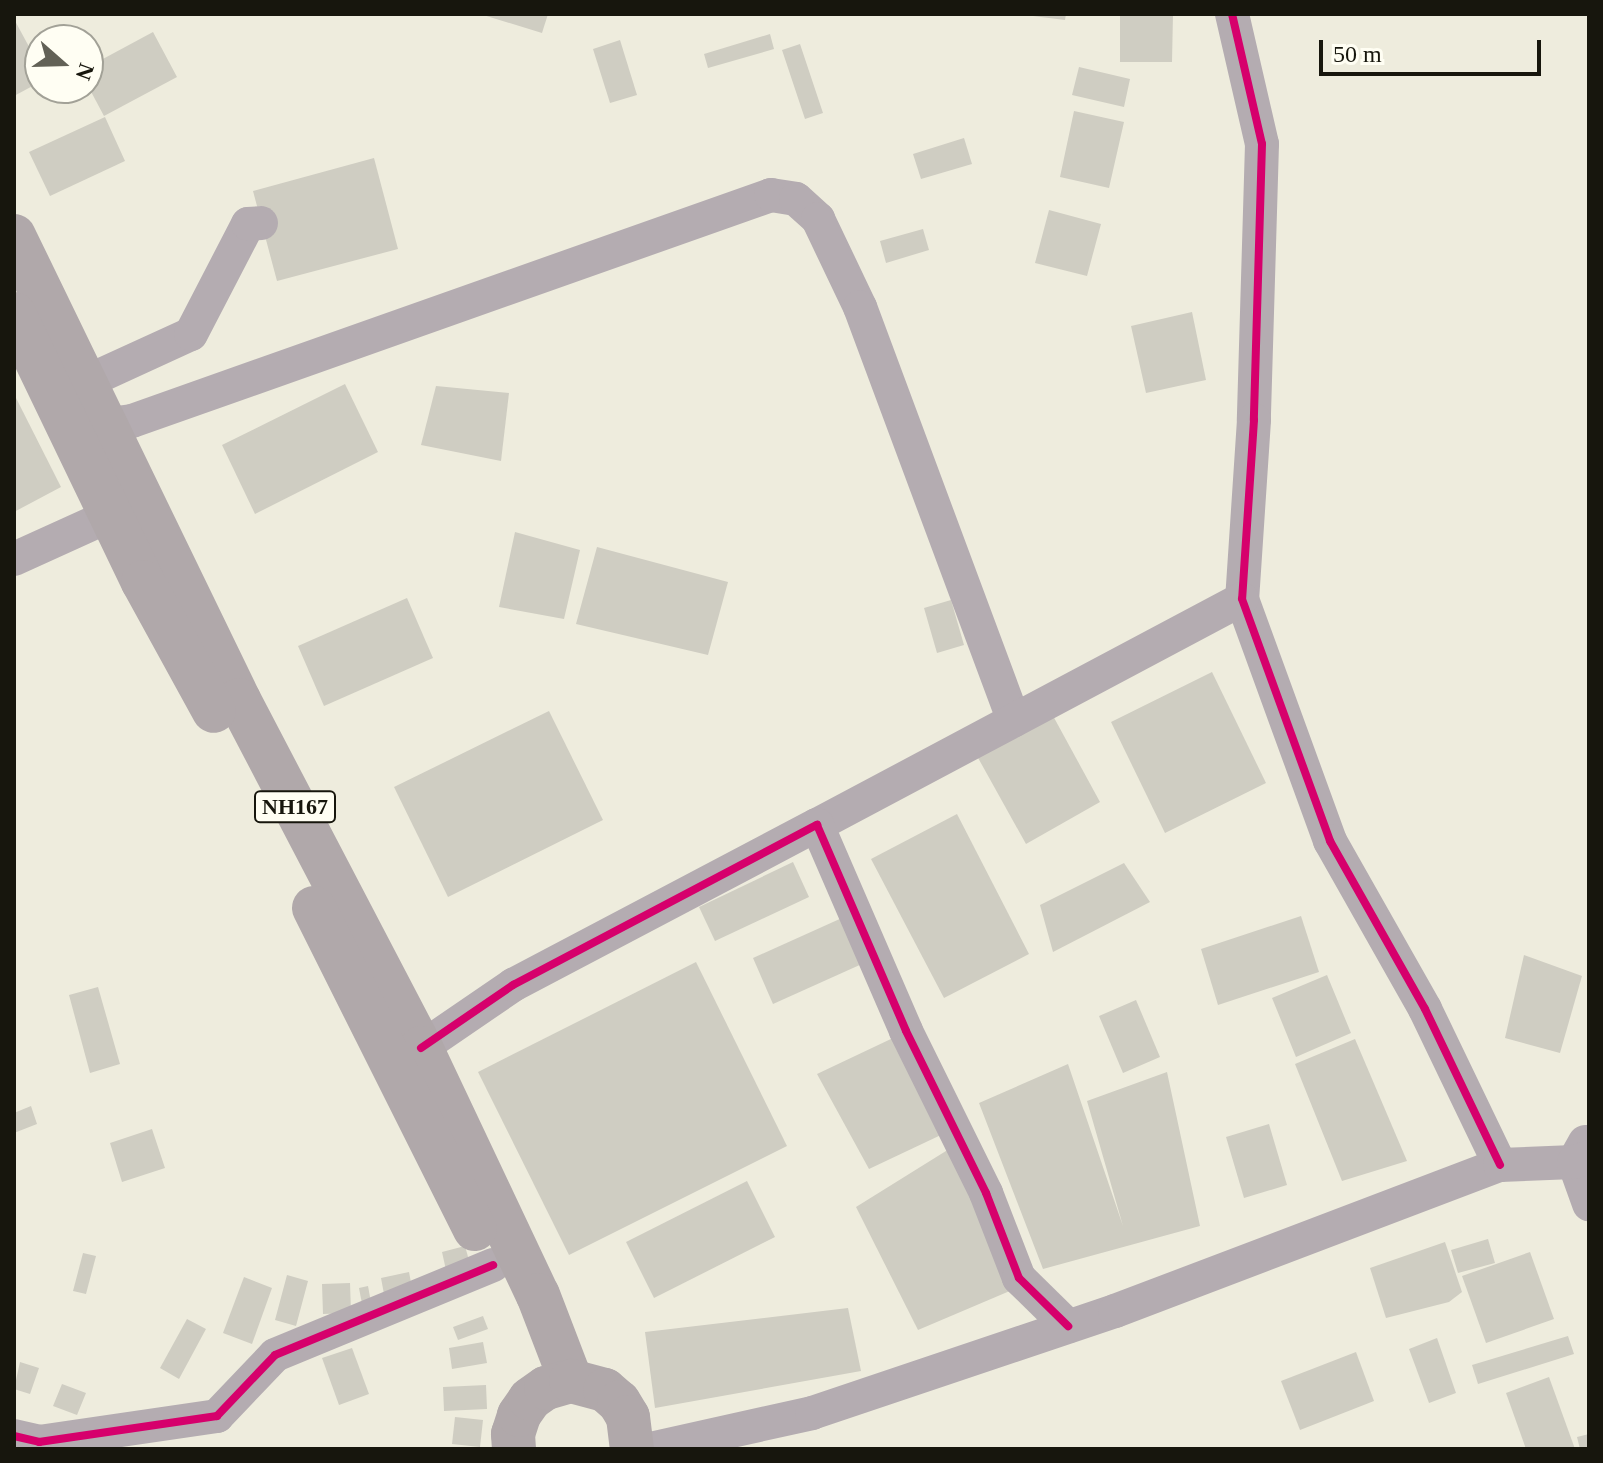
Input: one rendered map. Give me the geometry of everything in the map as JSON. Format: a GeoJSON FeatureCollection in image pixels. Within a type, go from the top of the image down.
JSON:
{"type":"FeatureCollection","features":[{"type":"Feature","properties":{"kind":"highway","name":"NH167"},"geometry":{"type":"LineString","coordinates":[[14,236],[108,424],[239,700],[421,1048],[521,1257],[558,1385]]}},
{"type":"Feature","properties":{"kind":"highway","name":"NH167"},"geometry":{"type":"LineString","coordinates":[[14,314],[143,582],[225,730],[493,1265],[558,1385]]}},
{"type":"Feature","properties":{"kind":"highway"},"geometry":{"type":"LineString","coordinates":[[514,1449],[513,1434],[519,1415],[530,1399],[558,1385],[597,1387],[619,1402],[628,1417],[632,1449]]}},
{"type":"Feature","properties":{"kind":"street"},"geometry":{"type":"LineString","coordinates":[[1232,14],[1262,144],[1254,420],[1242,599],[1330,841],[1425,1009],[1500,1165]]}},
{"type":"Feature","properties":{"kind":"street"},"geometry":{"type":"LineString","coordinates":[[108,424],[132,421],[771,195],[796,199],[818,219],[860,307],[1014,720]]}},
{"type":"Feature","properties":{"kind":"street"},"geometry":{"type":"LineString","coordinates":[[86,382],[191,334],[248,224],[261,223]]}},
{"type":"Feature","properties":{"kind":"street"},"geometry":{"type":"LineString","coordinates":[[14,559],[111,515]]}},
{"type":"Feature","properties":{"kind":"street"},"geometry":{"type":"LineString","coordinates":[[421,1048],[513,985],[1242,599]]}},
{"type":"Feature","properties":{"kind":"street"},"geometry":{"type":"LineString","coordinates":[[817,825],[906,1031],[986,1193],[1019,1278],[1068,1326]]}},
{"type":"Feature","properties":{"kind":"street"},"geometry":{"type":"LineString","coordinates":[[650,1449],[812,1413],[1068,1326],[1500,1165],[1584,1151],[1589,1204]]}},
{"type":"Feature","properties":{"kind":"street"},"geometry":{"type":"LineString","coordinates":[[14,1436],[39,1442],[217,1416],[275,1355],[493,1265]]}},
{"type":"Feature","properties":{"kind":"building"},"geometry":{"type":"Polygon","coordinates":[[[480,14],[548,14],[542,33],[480,14]]]}},
{"type":"Feature","properties":{"kind":"building"},"geometry":{"type":"Polygon","coordinates":[[[1017,14],[1066,14],[1065,20],[1017,14]]]}},
{"type":"Feature","properties":{"kind":"building"},"geometry":{"type":"Polygon","coordinates":[[[1120,14],[1173,14],[1172,62],[1120,62],[1120,14]]]}},
{"type":"Feature","properties":{"kind":"building"},"geometry":{"type":"Polygon","coordinates":[[[14,19],[24,37],[24,91],[14,96],[14,19]]]}},
{"type":"Feature","properties":{"kind":"building"},"geometry":{"type":"Polygon","coordinates":[[[153,32],[177,77],[104,116],[98,104],[104,104],[104,58],[153,32]]]}},
{"type":"Feature","properties":{"kind":"building"},"geometry":{"type":"Polygon","coordinates":[[[770,34],[774,49],[708,68],[704,54],[770,34]]]}},
{"type":"Feature","properties":{"kind":"building"},"geometry":{"type":"Polygon","coordinates":[[[620,40],[637,95],[610,103],[593,49],[620,40]]]}},
{"type":"Feature","properties":{"kind":"building"},"geometry":{"type":"Polygon","coordinates":[[[800,44],[823,113],[805,119],[782,50],[800,44]]]}},
{"type":"Feature","properties":{"kind":"building"},"geometry":{"type":"Polygon","coordinates":[[[1079,67],[1130,79],[1124,107],[1072,95],[1079,67]]]}},
{"type":"Feature","properties":{"kind":"building"},"geometry":{"type":"Polygon","coordinates":[[[1074,111],[1124,122],[1109,188],[1060,177],[1074,111]]]}},
{"type":"Feature","properties":{"kind":"building"},"geometry":{"type":"Polygon","coordinates":[[[105,117],[125,161],[50,196],[29,152],[105,117]]]}},
{"type":"Feature","properties":{"kind":"building"},"geometry":{"type":"Polygon","coordinates":[[[964,138],[972,164],[921,179],[913,154],[964,138]]]}},
{"type":"Feature","properties":{"kind":"building"},"geometry":{"type":"Polygon","coordinates":[[[374,158],[398,249],[277,281],[253,191],[374,158]]]}},
{"type":"Feature","properties":{"kind":"building"},"geometry":{"type":"Polygon","coordinates":[[[1049,210],[1101,224],[1087,276],[1035,263],[1049,210]]]}},
{"type":"Feature","properties":{"kind":"building"},"geometry":{"type":"Polygon","coordinates":[[[923,229],[929,250],[886,263],[880,241],[923,229]]]}},
{"type":"Feature","properties":{"kind":"building"},"geometry":{"type":"Polygon","coordinates":[[[1192,312],[1206,380],[1146,393],[1131,326],[1192,312]]]}},
{"type":"Feature","properties":{"kind":"building"},"geometry":{"type":"Polygon","coordinates":[[[345,384],[378,452],[255,514],[222,445],[345,384]]]}},
{"type":"Feature","properties":{"kind":"building"},"geometry":{"type":"Polygon","coordinates":[[[436,386],[509,393],[501,461],[421,445],[436,386]]]}},
{"type":"Feature","properties":{"kind":"building"},"geometry":{"type":"Polygon","coordinates":[[[14,394],[61,487],[14,512],[14,394]]]}},
{"type":"Feature","properties":{"kind":"building"},"geometry":{"type":"Polygon","coordinates":[[[515,532],[580,550],[564,619],[499,607],[515,532]]]}},
{"type":"Feature","properties":{"kind":"building"},"geometry":{"type":"Polygon","coordinates":[[[597,547],[728,582],[708,655],[576,624],[597,547]]]}},
{"type":"Feature","properties":{"kind":"building"},"geometry":{"type":"Polygon","coordinates":[[[407,598],[433,658],[324,706],[298,646],[407,598]]]}},
{"type":"Feature","properties":{"kind":"building"},"geometry":{"type":"Polygon","coordinates":[[[951,600],[964,645],[937,653],[924,608],[951,600]]]}},
{"type":"Feature","properties":{"kind":"building"},"geometry":{"type":"Polygon","coordinates":[[[1212,672],[1266,783],[1165,833],[1111,722],[1212,672]]]}},
{"type":"Feature","properties":{"kind":"building"},"geometry":{"type":"Polygon","coordinates":[[[549,711],[603,820],[448,897],[394,787],[549,711]]]}},
{"type":"Feature","properties":{"kind":"building"},"geometry":{"type":"Polygon","coordinates":[[[1052,714],[1100,802],[1026,844],[977,756],[1052,714]]]}},
{"type":"Feature","properties":{"kind":"building"},"geometry":{"type":"Polygon","coordinates":[[[957,814],[1029,954],[944,998],[871,859],[957,814]]]}},
{"type":"Feature","properties":{"kind":"building"},"geometry":{"type":"Polygon","coordinates":[[[793,862],[809,897],[715,941],[699,907],[793,862]]]}},
{"type":"Feature","properties":{"kind":"building"},"geometry":{"type":"Polygon","coordinates":[[[1124,863],[1150,902],[1053,952],[1040,905],[1124,863]]]}},
{"type":"Feature","properties":{"kind":"building"},"geometry":{"type":"Polygon","coordinates":[[[853,913],[873,959],[773,1004],[753,958],[853,913]]]}},
{"type":"Feature","properties":{"kind":"building"},"geometry":{"type":"Polygon","coordinates":[[[1301,916],[1319,972],[1218,1005],[1201,949],[1301,916]]]}},
{"type":"Feature","properties":{"kind":"building"},"geometry":{"type":"Polygon","coordinates":[[[1524,955],[1582,976],[1560,1053],[1505,1038],[1524,955]]]}},
{"type":"Feature","properties":{"kind":"building"},"geometry":{"type":"Polygon","coordinates":[[[696,962],[787,1146],[569,1255],[478,1072],[696,962]]]}},
{"type":"Feature","properties":{"kind":"building"},"geometry":{"type":"Polygon","coordinates":[[[1327,975],[1351,1033],[1296,1057],[1272,998],[1327,975]]]}},
{"type":"Feature","properties":{"kind":"building"},"geometry":{"type":"Polygon","coordinates":[[[98,987],[120,1064],[90,1073],[69,995],[98,987]]]}},
{"type":"Feature","properties":{"kind":"building"},"geometry":{"type":"Polygon","coordinates":[[[1136,1000],[1160,1057],[1123,1073],[1099,1016],[1136,1000]]]}},
{"type":"Feature","properties":{"kind":"building"},"geometry":{"type":"Polygon","coordinates":[[[893,1038],[943,1134],[869,1169],[817,1074],[893,1038]]]}},
{"type":"Feature","properties":{"kind":"building"},"geometry":{"type":"Polygon","coordinates":[[[1355,1039],[1407,1161],[1342,1181],[1295,1064],[1355,1039]]]}},
{"type":"Feature","properties":{"kind":"building"},"geometry":{"type":"Polygon","coordinates":[[[1068,1064],[1123,1226],[1087,1101],[1167,1072],[1200,1226],[1043,1269],[979,1103],[1068,1064]]]}},
{"type":"Feature","properties":{"kind":"building"},"geometry":{"type":"Polygon","coordinates":[[[31,1106],[37,1124],[14,1133],[14,1113],[31,1106]]]}},
{"type":"Feature","properties":{"kind":"building"},"geometry":{"type":"Polygon","coordinates":[[[1269,1124],[1287,1185],[1244,1198],[1226,1137],[1269,1124]]]}},
{"type":"Feature","properties":{"kind":"building"},"geometry":{"type":"Polygon","coordinates":[[[152,1129],[165,1168],[122,1182],[110,1143],[152,1129]]]}},
{"type":"Feature","properties":{"kind":"building"},"geometry":{"type":"Polygon","coordinates":[[[954,1146],[1024,1285],[918,1330],[856,1207],[954,1146]]]}},
{"type":"Feature","properties":{"kind":"building"},"geometry":{"type":"Polygon","coordinates":[[[747,1181],[775,1237],[654,1298],[626,1242],[747,1181]]]}},
{"type":"Feature","properties":{"kind":"building"},"geometry":{"type":"Polygon","coordinates":[[[1488,1239],[1495,1263],[1458,1273],[1451,1250],[1488,1239]]]}},
{"type":"Feature","properties":{"kind":"building"},"geometry":{"type":"Polygon","coordinates":[[[1445,1242],[1462,1292],[1449,1302],[1386,1318],[1370,1268],[1445,1242]]]}},
{"type":"Feature","properties":{"kind":"building"},"geometry":{"type":"Polygon","coordinates":[[[465,1246],[470,1264],[446,1270],[442,1252],[465,1246]]]}},
{"type":"Feature","properties":{"kind":"building"},"geometry":{"type":"Polygon","coordinates":[[[1530,1252],[1554,1319],[1486,1343],[1462,1276],[1530,1252]]]}},
{"type":"Feature","properties":{"kind":"building"},"geometry":{"type":"Polygon","coordinates":[[[83,1253],[96,1256],[86,1294],[73,1291],[83,1253]]]}},
{"type":"Feature","properties":{"kind":"building"},"geometry":{"type":"Polygon","coordinates":[[[409,1272],[412,1288],[384,1294],[381,1278],[409,1272]]]}},
{"type":"Feature","properties":{"kind":"building"},"geometry":{"type":"Polygon","coordinates":[[[287,1275],[308,1281],[296,1326],[275,1320],[287,1275]]]}},
{"type":"Feature","properties":{"kind":"building"},"geometry":{"type":"Polygon","coordinates":[[[244,1277],[272,1288],[252,1344],[223,1333],[244,1277]]]}},
{"type":"Feature","properties":{"kind":"building"},"geometry":{"type":"Polygon","coordinates":[[[350,1283],[351,1313],[323,1314],[322,1284],[350,1283]]]}},
{"type":"Feature","properties":{"kind":"building"},"geometry":{"type":"Polygon","coordinates":[[[368,1286],[372,1308],[363,1309],[359,1288],[368,1286]]]}},
{"type":"Feature","properties":{"kind":"building"},"geometry":{"type":"Polygon","coordinates":[[[848,1308],[861,1371],[655,1408],[645,1332],[848,1308]]]}},
{"type":"Feature","properties":{"kind":"building"},"geometry":{"type":"Polygon","coordinates":[[[483,1316],[488,1329],[458,1340],[453,1327],[483,1316]]]}},
{"type":"Feature","properties":{"kind":"building"},"geometry":{"type":"Polygon","coordinates":[[[187,1319],[206,1329],[179,1379],[160,1368],[187,1319]]]}},
{"type":"Feature","properties":{"kind":"building"},"geometry":{"type":"Polygon","coordinates":[[[1568,1336],[1574,1354],[1478,1384],[1472,1365],[1568,1336]]]}},
{"type":"Feature","properties":{"kind":"building"},"geometry":{"type":"Polygon","coordinates":[[[1437,1338],[1456,1393],[1429,1403],[1409,1349],[1437,1338]]]}},
{"type":"Feature","properties":{"kind":"building"},"geometry":{"type":"Polygon","coordinates":[[[483,1342],[487,1363],[452,1369],[449,1348],[483,1342]]]}},
{"type":"Feature","properties":{"kind":"building"},"geometry":{"type":"Polygon","coordinates":[[[352,1348],[369,1394],[339,1405],[322,1358],[352,1348]]]}},
{"type":"Feature","properties":{"kind":"building"},"geometry":{"type":"Polygon","coordinates":[[[1356,1352],[1374,1401],[1300,1430],[1281,1381],[1356,1352]]]}},
{"type":"Feature","properties":{"kind":"building"},"geometry":{"type":"Polygon","coordinates":[[[20,1362],[39,1368],[30,1394],[14,1389],[20,1362]]]}},
{"type":"Feature","properties":{"kind":"building"},"geometry":{"type":"Polygon","coordinates":[[[1549,1377],[1575,1449],[1526,1449],[1506,1393],[1549,1377]]]}},
{"type":"Feature","properties":{"kind":"building"},"geometry":{"type":"Polygon","coordinates":[[[62,1384],[86,1393],[77,1415],[53,1406],[62,1384]]]}},
{"type":"Feature","properties":{"kind":"building"},"geometry":{"type":"Polygon","coordinates":[[[486,1385],[487,1409],[444,1411],[443,1387],[486,1385]]]}},
{"type":"Feature","properties":{"kind":"building"},"geometry":{"type":"Polygon","coordinates":[[[455,1417],[483,1420],[480,1447],[452,1444],[455,1417]]]}},
{"type":"Feature","properties":{"kind":"building"},"geometry":{"type":"Polygon","coordinates":[[[1589,1434],[1589,1449],[1580,1449],[1577,1437],[1589,1434]]]}},
{"type":"Feature","properties":{"kind":"cycle path"},"geometry":{"type":"LineString","coordinates":[[1232,14],[1262,144],[1254,420],[1242,599],[1330,841],[1425,1009],[1500,1165]]}},
{"type":"Feature","properties":{"kind":"cycle path"},"geometry":{"type":"LineString","coordinates":[[421,1048],[513,985],[817,825],[906,1031],[986,1193],[1019,1278],[1068,1326]]}},
{"type":"Feature","properties":{"kind":"cycle path"},"geometry":{"type":"LineString","coordinates":[[14,1436],[39,1442],[217,1416],[275,1355],[493,1265]]}}]}
